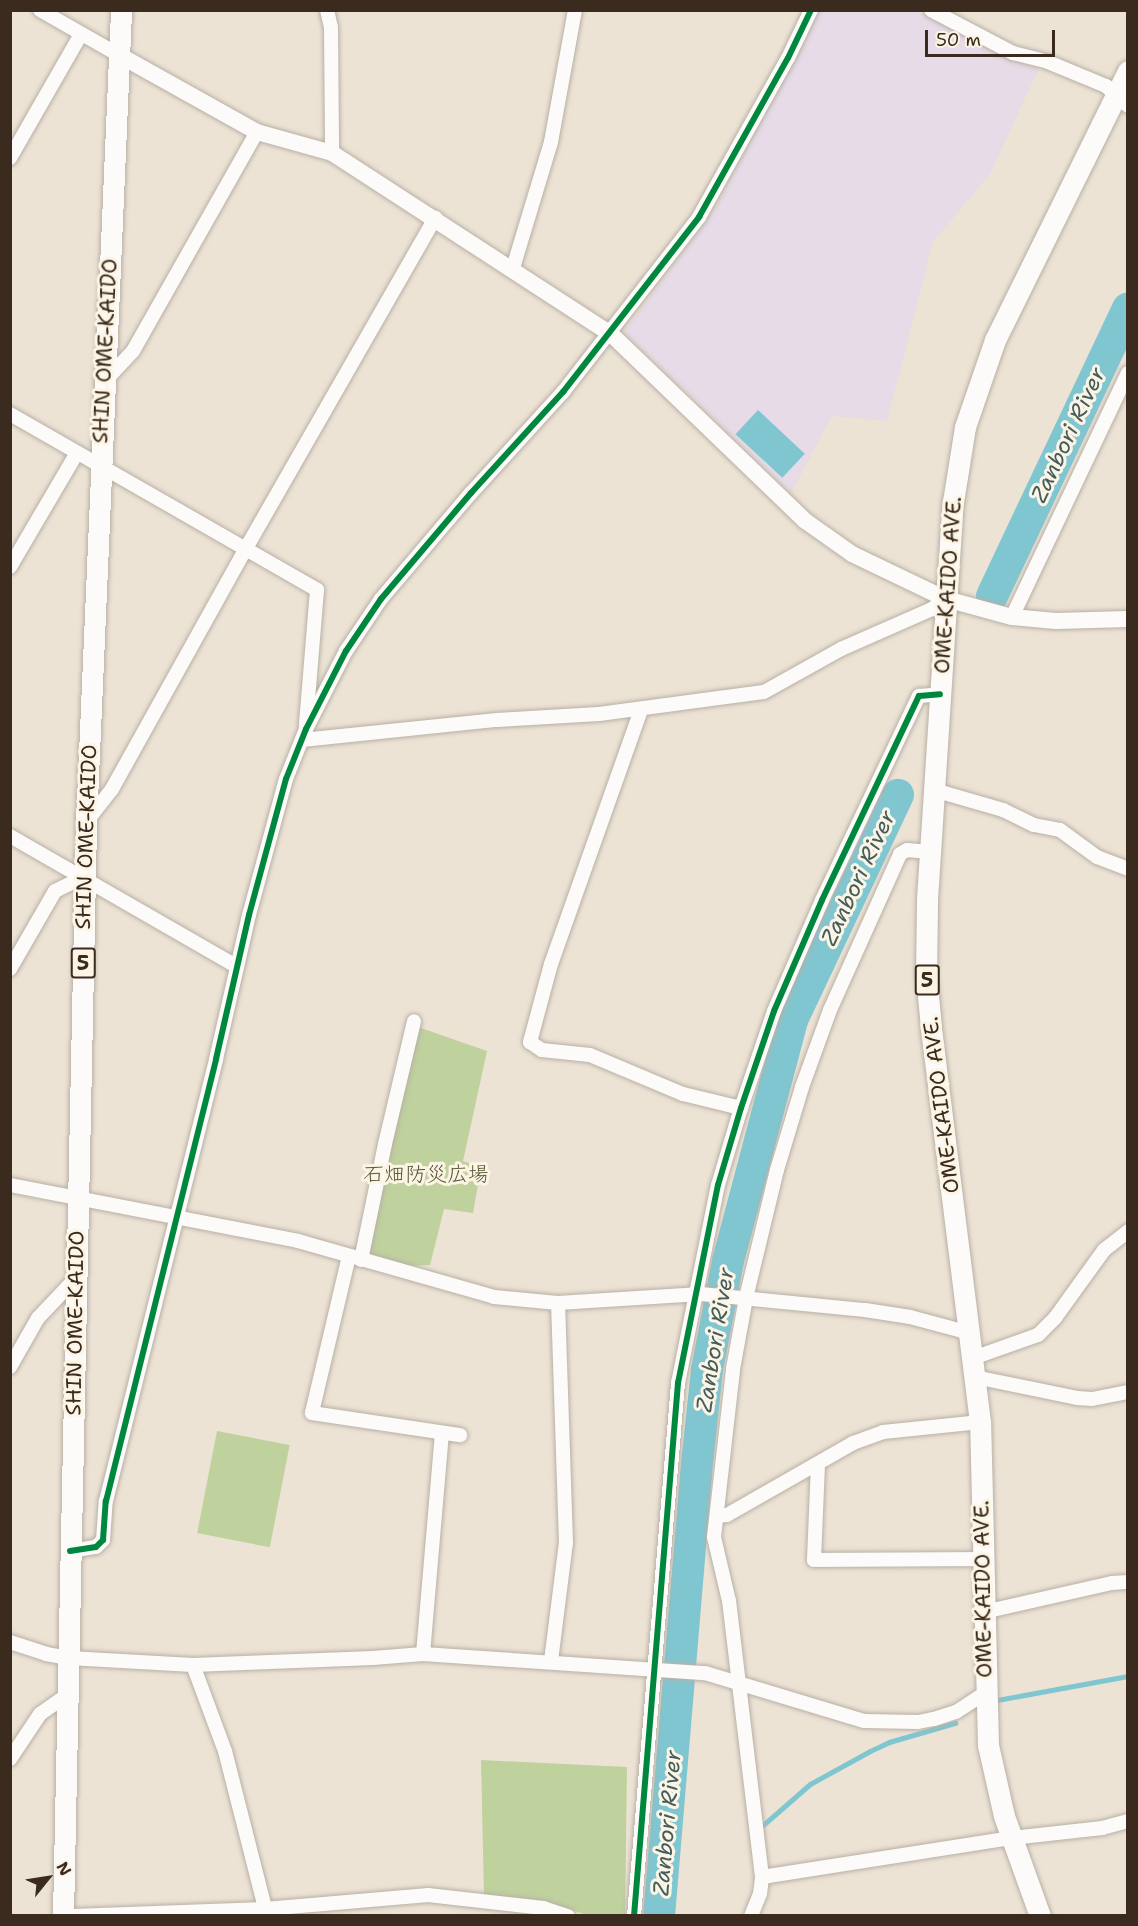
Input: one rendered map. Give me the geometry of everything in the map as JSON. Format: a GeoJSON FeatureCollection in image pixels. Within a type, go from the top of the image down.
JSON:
{"type":"FeatureCollection","features":[{"type":"Feature","properties":{"kind":"main road","name":"SHIN OME-KAIDO"},"geometry":{"type":"LineString","coordinates":[[63,1916],[84,877],[99,467],[121,10]]}},
{"type":"Feature","properties":{"kind":"main road","name":"OME-KAIDO AVE."},"geometry":{"type":"LineString","coordinates":[[1040,1916],[1012,1838],[992,1768],[985,1693],[980,1422],[928,1001],[926,946],[930,852],[956,472],[965,427],[979,380],[1005,318],[1121,100],[1128,70]]}},
{"type":"Feature","properties":{"kind":"street"},"geometry":{"type":"LineString","coordinates":[[40,10],[257,132],[332,153],[513,268],[611,334],[804,520],[852,554],[946,599],[1012,617],[1056,621],[1128,618]]}},
{"type":"Feature","properties":{"kind":"street"},"geometry":{"type":"LineString","coordinates":[[327,10],[331,27],[332,153]]}},
{"type":"Feature","properties":{"kind":"street"},"geometry":{"type":"LineString","coordinates":[[513,268],[551,142],[575,10]]}},
{"type":"Feature","properties":{"kind":"street"},"geometry":{"type":"LineString","coordinates":[[70,1551],[96,1547],[102,1540],[106,1501],[269,834],[286,779],[304,735],[346,651],[381,599],[611,334],[655,271],[699,217],[788,58],[811,10]]}},
{"type":"Feature","properties":{"kind":"street"},"geometry":{"type":"LineString","coordinates":[[931,10],[1013,53],[1076,72],[1106,86],[1121,100]]}},
{"type":"Feature","properties":{"kind":"street"},"geometry":{"type":"LineString","coordinates":[[10,158],[81,34]]}},
{"type":"Feature","properties":{"kind":"street"},"geometry":{"type":"LineString","coordinates":[[103,382],[133,351],[257,132]]}},
{"type":"Feature","properties":{"kind":"street"},"geometry":{"type":"LineString","coordinates":[[86,823],[112,789],[245,550],[435,218]]}},
{"type":"Feature","properties":{"kind":"street"},"geometry":{"type":"LineString","coordinates":[[1012,617],[1128,373]]}},
{"type":"Feature","properties":{"kind":"street"},"geometry":{"type":"LineString","coordinates":[[10,414],[317,590],[304,735]]}},
{"type":"Feature","properties":{"kind":"street"},"geometry":{"type":"LineString","coordinates":[[10,567],[77,453]]}},
{"type":"Feature","properties":{"kind":"street"},"geometry":{"type":"LineString","coordinates":[[304,735],[641,710],[764,692],[841,649],[932,609],[946,599]]}},
{"type":"Feature","properties":{"kind":"street"},"geometry":{"type":"LineString","coordinates":[[634,1916],[658,1670],[678,1383],[698,1294],[718,1185],[741,1108],[792,965],[919,696],[940,694]]}},
{"type":"Feature","properties":{"kind":"street"},"geometry":{"type":"LineString","coordinates":[[641,710],[551,964],[530,1042],[542,1050],[590,1055],[683,1094],[741,1108]]}},
{"type":"Feature","properties":{"kind":"street"},"geometry":{"type":"LineString","coordinates":[[934,790],[1003,810],[1034,825],[1060,830],[1097,857],[1128,869]]}},
{"type":"Feature","properties":{"kind":"street"},"geometry":{"type":"LineString","coordinates":[[10,836],[236,966]]}},
{"type":"Feature","properties":{"kind":"street"},"geometry":{"type":"LineString","coordinates":[[750,1916],[760,1894],[762,1877],[729,1601],[714,1537],[733,1369],[745,1298],[790,1128],[838,991],[900,855],[907,850],[930,852]]}},
{"type":"Feature","properties":{"kind":"street"},"geometry":{"type":"LineString","coordinates":[[10,969],[55,891],[84,877]]}},
{"type":"Feature","properties":{"kind":"street"},"geometry":{"type":"LineString","coordinates":[[414,1021],[385,1144],[312,1413],[460,1435]]}},
{"type":"Feature","properties":{"kind":"street"},"geometry":{"type":"LineString","coordinates":[[10,1185],[298,1241],[494,1297],[558,1303],[698,1294],[865,1310],[910,1317],[970,1334]]}},
{"type":"Feature","properties":{"kind":"street"},"geometry":{"type":"LineString","coordinates":[[974,1368],[1038,1335],[1055,1318],[1104,1250],[1128,1231]]}},
{"type":"Feature","properties":{"kind":"street"},"geometry":{"type":"LineString","coordinates":[[10,1367],[38,1317],[76,1278]]}},
{"type":"Feature","properties":{"kind":"street"},"geometry":{"type":"LineString","coordinates":[[551,1661],[566,1543],[558,1303]]}},
{"type":"Feature","properties":{"kind":"street"},"geometry":{"type":"LineString","coordinates":[[974,1368],[1077,1398],[1092,1399],[1128,1392]]}},
{"type":"Feature","properties":{"kind":"street"},"geometry":{"type":"LineString","coordinates":[[717,1516],[727,1515],[854,1443],[883,1432],[980,1422]]}},
{"type":"Feature","properties":{"kind":"street"},"geometry":{"type":"LineString","coordinates":[[423,1654],[442,1433]]}},
{"type":"Feature","properties":{"kind":"street"},"geometry":{"type":"LineString","coordinates":[[818,1464],[813,1560],[983,1558]]}},
{"type":"Feature","properties":{"kind":"street"},"geometry":{"type":"LineString","coordinates":[[984,1612],[1112,1583],[1128,1582]]}},
{"type":"Feature","properties":{"kind":"street"},"geometry":{"type":"LineString","coordinates":[[10,1642],[39,1652],[69,1658],[193,1665],[423,1654],[692,1672],[737,1681],[864,1721],[918,1722],[934,1719],[956,1712],[985,1693]]}},
{"type":"Feature","properties":{"kind":"street"},"geometry":{"type":"LineString","coordinates":[[193,1665],[225,1751],[266,1912]]}},
{"type":"Feature","properties":{"kind":"street"},"geometry":{"type":"LineString","coordinates":[[10,1759],[40,1714],[67,1695]]}},
{"type":"Feature","properties":{"kind":"street"},"geometry":{"type":"LineString","coordinates":[[762,1877],[1012,1838],[1102,1828],[1128,1821]]}},
{"type":"Feature","properties":{"kind":"street"},"geometry":{"type":"LineString","coordinates":[[73,1916],[266,1912],[429,1895],[543,1908],[568,1916]]}},
{"type":"Feature","properties":{"kind":"shaded area"},"geometry":{"type":"Polygon","coordinates":[[[818,11],[916,11],[1038,70],[990,174],[933,242],[887,421],[832,416],[791,493],[624,332],[715,209],[818,11]]]}},
{"type":"Feature","properties":{"kind":"green space","name":"石畑防災広場"},"geometry":{"type":"Polygon","coordinates":[[[418,1027],[487,1051],[463,1161],[481,1167],[473,1213],[444,1209],[430,1265],[401,1266],[366,1255],[418,1027]]]}},
{"type":"Feature","properties":{"kind":"green space"},"geometry":{"type":"Polygon","coordinates":[[[217,1431],[290,1445],[270,1547],[197,1533],[217,1431]]]}},
{"type":"Feature","properties":{"kind":"green space"},"geometry":{"type":"Polygon","coordinates":[[[481,1760],[627,1767],[625,1915],[587,1915],[542,1901],[484,1896],[481,1760]]]}},
{"type":"Feature","properties":{"kind":"water"},"geometry":{"type":"Polygon","coordinates":[[[758,410],[805,454],[782,478],[735,434],[758,410]]]}},
{"type":"Feature","properties":{"kind":"waterway","name":"Zanbori River"},"geometry":{"type":"LineString","coordinates":[[992,596],[1128,308]]}},
{"type":"Feature","properties":{"kind":"waterway","name":"Zanbori River"},"geometry":{"type":"LineString","coordinates":[[659,1916],[698,1455],[707,1370],[728,1261],[792,1020],[898,795]]}},
{"type":"Feature","properties":{"kind":"waterway"},"geometry":{"type":"LineString","coordinates":[[997,1700],[1128,1676]]}},
{"type":"Feature","properties":{"kind":"waterway"},"geometry":{"type":"LineString","coordinates":[[763,1825],[810,1784],[870,1751],[889,1742],[955,1723]]}},
{"type":"Feature","properties":{"kind":"cycle path"},"geometry":{"type":"LineString","coordinates":[[70,1551],[96,1547],[103,1540],[106,1501],[216,1059],[249,915],[286,779],[306,729],[346,651],[381,599],[471,493],[563,392],[699,217],[788,58],[811,10]]}},
{"type":"Feature","properties":{"kind":"cycle path"},"geometry":{"type":"LineString","coordinates":[[634,1916],[678,1383],[718,1185],[774,1011],[822,900],[919,696],[940,694]]}}]}
